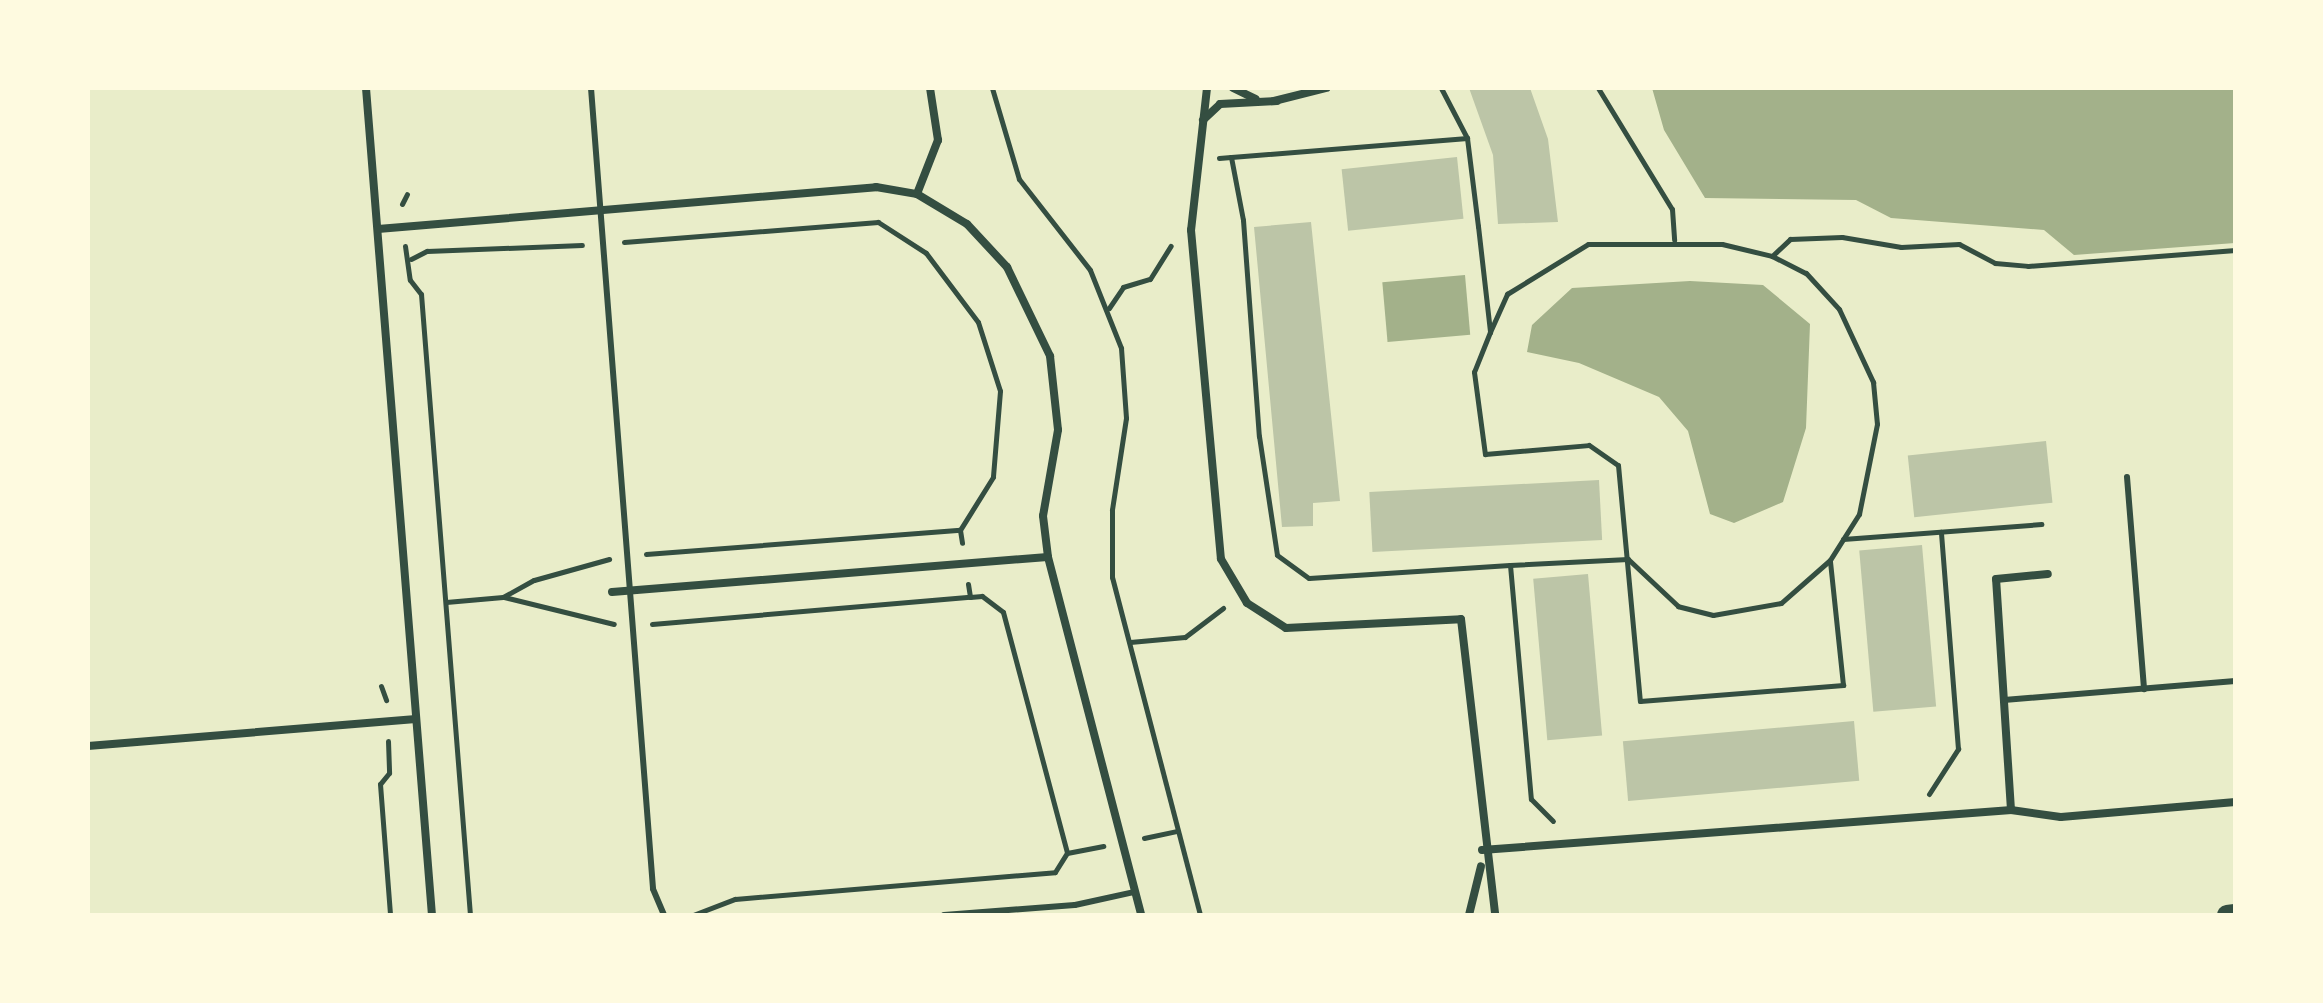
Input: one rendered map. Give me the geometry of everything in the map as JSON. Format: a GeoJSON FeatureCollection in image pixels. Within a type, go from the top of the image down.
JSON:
{"type":"FeatureCollection","features":[{"type":"Feature","properties":{"kind":"main road"},"geometry":{"type":"LineString","coordinates":[[2227,915],[2235,914]]}},
{"type":"Feature","properties":{"kind":"street"},"geometry":{"type":"LineString","coordinates":[[366,88],[432,915]]}},
{"type":"Feature","properties":{"kind":"street"},"geometry":{"type":"LineString","coordinates":[[917,194],[938,140],[930,88]]}},
{"type":"Feature","properties":{"kind":"street"},"geometry":{"type":"LineString","coordinates":[[1207,88],[1196,161],[1191,230],[1214,538],[1241,594],[1262,617],[1297,630],[1461,619],[1482,850],[1495,915]]}},
{"type":"Feature","properties":{"kind":"street"},"geometry":{"type":"LineString","coordinates":[[1233,88],[1277,101]]}},
{"type":"Feature","properties":{"kind":"street"},"geometry":{"type":"LineString","coordinates":[[1199,140],[1204,119],[1220,104],[1277,101],[1326,88]]}},
{"type":"Feature","properties":{"kind":"street"},"geometry":{"type":"LineString","coordinates":[[378,229],[876,187],[917,194],[967,224],[996,254],[1045,341],[1058,430],[1043,516],[1048,557],[1141,915]]}},
{"type":"Feature","properties":{"kind":"street"},"geometry":{"type":"LineString","coordinates":[[612,592],[1048,557]]}},
{"type":"Feature","properties":{"kind":"street"},"geometry":{"type":"LineString","coordinates":[[2011,810],[1996,579],[2048,574]]}},
{"type":"Feature","properties":{"kind":"street"},"geometry":{"type":"LineString","coordinates":[[88,746],[416,719]]}},
{"type":"Feature","properties":{"kind":"street"},"geometry":{"type":"LineString","coordinates":[[1482,850],[2011,810],[2061,817],[2235,802]]}},
{"type":"Feature","properties":{"kind":"street"},"geometry":{"type":"LineString","coordinates":[[1469,915],[1482,850]]}},
{"type":"Feature","properties":{"kind":"street"},"geometry":{"type":"LineString","coordinates":[[1133,915],[1134,892]]}},
{"type":"Feature","properties":{"kind":"lane"},"geometry":{"type":"LineString","coordinates":[[591,88],[654,897],[664,915]]}},
{"type":"Feature","properties":{"kind":"lane"},"geometry":{"type":"LineString","coordinates":[[2127,477],[2144,689]]}},
{"type":"Feature","properties":{"kind":"lane"},"geometry":{"type":"LineString","coordinates":[[2004,700],[2235,681]]}},
{"type":"Feature","properties":{"kind":"lane"},"geometry":{"type":"LineString","coordinates":[[944,915],[1075,905],[1134,892]]}},
{"type":"Feature","properties":{"kind":"path"},"geometry":{"type":"LineString","coordinates":[[992,88],[1019,179],[1090,270],[1109,308],[1126,409],[1110,564],[1200,915]]}},
{"type":"Feature","properties":{"kind":"path"},"geometry":{"type":"LineString","coordinates":[[1441,88],[1467,138],[1490,332]]}},
{"type":"Feature","properties":{"kind":"path"},"geometry":{"type":"LineString","coordinates":[[1598,88],[1672,209],[1674,240]]}},
{"type":"Feature","properties":{"kind":"path"},"geometry":{"type":"LineString","coordinates":[[1196,161],[1467,138]]}},
{"type":"Feature","properties":{"kind":"path"},"geometry":{"type":"LineString","coordinates":[[1231,157],[1277,555],[1309,578],[1628,559],[1678,606],[1713,615],[1781,603],[1830,560],[1870,481],[1873,382],[1839,309],[1806,273],[1772,256],[1674,240],[1588,244],[1548,264],[1507,294],[1474,372],[1485,454],[1589,445],[1605,450],[1618,465],[1628,559],[1640,701],[1843,685],[1830,560]]}},
{"type":"Feature","properties":{"kind":"path"},"geometry":{"type":"LineString","coordinates":[[407,194],[404,227],[411,259],[410,280],[421,294],[470,915]]}},
{"type":"Feature","properties":{"kind":"path"},"geometry":{"type":"LineString","coordinates":[[411,259],[427,251],[603,244],[878,222],[912,241],[962,294],[1000,391],[993,477],[960,530],[970,597]]}},
{"type":"Feature","properties":{"kind":"path"},"geometry":{"type":"LineString","coordinates":[[1109,308],[1123,287],[1150,279],[1164,253],[1191,230]]}},
{"type":"Feature","properties":{"kind":"path"},"geometry":{"type":"LineString","coordinates":[[1772,256],[1790,239],[1842,237],[1901,247],[1959,244],[1995,263],[2028,266],[2235,250]]}},
{"type":"Feature","properties":{"kind":"path"},"geometry":{"type":"LineString","coordinates":[[1843,539],[2041,524]]}},
{"type":"Feature","properties":{"kind":"path"},"geometry":{"type":"LineString","coordinates":[[503,597],[534,580],[627,556],[960,530]]}},
{"type":"Feature","properties":{"kind":"path"},"geometry":{"type":"LineString","coordinates":[[1916,795],[1932,794],[1958,749],[1941,532]]}},
{"type":"Feature","properties":{"kind":"path"},"geometry":{"type":"LineString","coordinates":[[1510,565],[1531,799],[1561,823]]}},
{"type":"Feature","properties":{"kind":"path"},"geometry":{"type":"LineString","coordinates":[[1130,642],[1185,637],[1241,594]]}},
{"type":"Feature","properties":{"kind":"path"},"geometry":{"type":"LineString","coordinates":[[446,602],[503,597],[594,623],[632,625],[982,596],[1003,612],[1067,853],[1055,872],[735,899],[693,915]]}},
{"type":"Feature","properties":{"kind":"path"},"geometry":{"type":"LineString","coordinates":[[381,686],[388,722],[389,773],[380,784],[390,915]]}},
{"type":"Feature","properties":{"kind":"path"},"geometry":{"type":"LineString","coordinates":[[1067,853],[1176,831]]}},
{"type":"Feature","properties":{"kind":"shaded area"},"geometry":{"type":"Polygon","coordinates":[[[1652,88],[2235,88],[2235,243],[2074,255],[2044,230],[1891,218],[1856,200],[1705,198],[1664,130],[1652,88]]]}},
{"type":"Feature","properties":{"kind":"shaded area"},"geometry":{"type":"Polygon","coordinates":[[[1465,275],[1470,335],[1388,342],[1382,282],[1465,275]]]}},
{"type":"Feature","properties":{"kind":"shaded area"},"geometry":{"type":"Polygon","coordinates":[[[1690,281],[1763,285],[1810,324],[1806,428],[1783,502],[1734,523],[1710,514],[1688,431],[1659,397],[1579,363],[1527,352],[1532,325],[1572,288],[1690,281]]]}},
{"type":"Feature","properties":{"kind":"building"},"geometry":{"type":"Polygon","coordinates":[[[1469,88],[1530,88],[1548,139],[1558,222],[1498,224],[1493,155],[1469,88]]]}},
{"type":"Feature","properties":{"kind":"building"},"geometry":{"type":"Polygon","coordinates":[[[1457,157],[1463,219],[1348,231],[1342,169],[1457,157]]]}},
{"type":"Feature","properties":{"kind":"building"},"geometry":{"type":"Polygon","coordinates":[[[1311,222],[1340,501],[1313,503],[1313,526],[1282,527],[1254,227],[1311,222]]]}},
{"type":"Feature","properties":{"kind":"building"},"geometry":{"type":"Polygon","coordinates":[[[2046,441],[2052,503],[1914,517],[1908,456],[2046,441]]]}},
{"type":"Feature","properties":{"kind":"building"},"geometry":{"type":"Polygon","coordinates":[[[1599,480],[1602,540],[1372,552],[1369,492],[1599,480]]]}},
{"type":"Feature","properties":{"kind":"building"},"geometry":{"type":"Polygon","coordinates":[[[1922,545],[1936,706],[1873,712],[1859,550],[1922,545]]]}},
{"type":"Feature","properties":{"kind":"building"},"geometry":{"type":"Polygon","coordinates":[[[1588,574],[1602,735],[1547,740],[1533,579],[1588,574]]]}},
{"type":"Feature","properties":{"kind":"building"},"geometry":{"type":"Polygon","coordinates":[[[1854,721],[1859,781],[1628,801],[1623,741],[1854,721]]]}}]}
